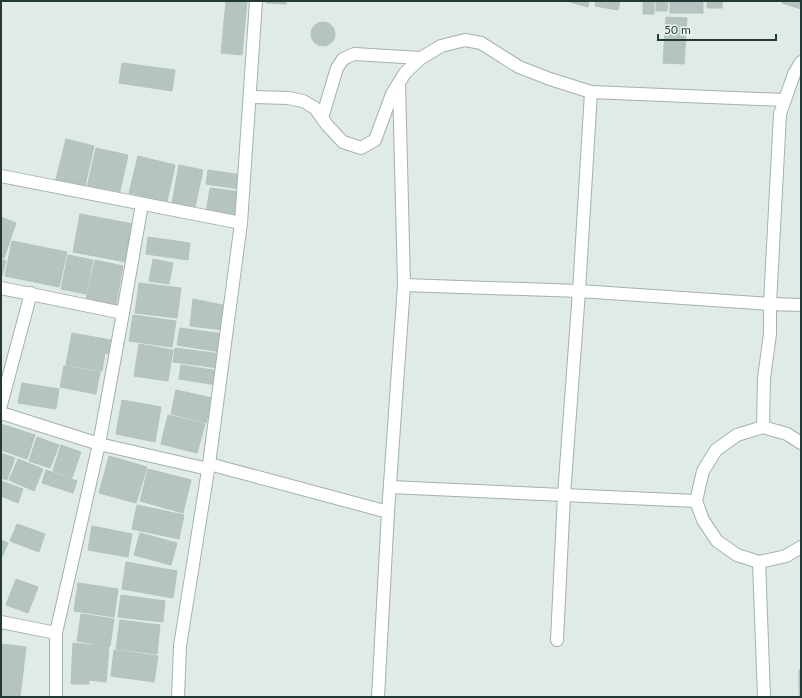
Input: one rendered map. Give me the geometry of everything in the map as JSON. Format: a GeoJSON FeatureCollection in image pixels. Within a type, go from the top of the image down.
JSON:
{"type":"FeatureCollection","features":[{"type":"Feature","properties":{"kind":"street"},"geometry":{"type":"LineString","coordinates":[[178,697],[180,646],[209,466],[241,223],[256,1]]}},
{"type":"Feature","properties":{"kind":"street"},"geometry":{"type":"LineString","coordinates":[[250,98],[288,98],[303,100],[315,108],[327,125],[343,142],[361,148],[375,140],[392,94],[405,73],[421,58],[441,46],[465,40],[481,43],[519,67],[591,92],[785,100]]}},
{"type":"Feature","properties":{"kind":"street"},"geometry":{"type":"LineString","coordinates":[[322,118],[337,68],[343,59],[354,54],[421,58]]}},
{"type":"Feature","properties":{"kind":"street"},"geometry":{"type":"LineString","coordinates":[[763,427],[764,378],[770,334],[770,304],[780,114],[794,74],[801,62]]}},
{"type":"Feature","properties":{"kind":"street"},"geometry":{"type":"LineString","coordinates":[[378,697],[388,512],[404,284],[399,83]]}},
{"type":"Feature","properties":{"kind":"street"},"geometry":{"type":"LineString","coordinates":[[557,640],[564,495],[579,291],[591,92]]}},
{"type":"Feature","properties":{"kind":"street"},"geometry":{"type":"LineString","coordinates":[[1,176],[241,223]]}},
{"type":"Feature","properties":{"kind":"street"},"geometry":{"type":"LineString","coordinates":[[56,697],[56,633],[99,444],[142,204]]}},
{"type":"Feature","properties":{"kind":"street"},"geometry":{"type":"LineString","coordinates":[[404,284],[579,291],[801,305]]}},
{"type":"Feature","properties":{"kind":"street"},"geometry":{"type":"LineString","coordinates":[[1,288],[123,313]]}},
{"type":"Feature","properties":{"kind":"street"},"geometry":{"type":"LineString","coordinates":[[1,405],[31,293]]}},
{"type":"Feature","properties":{"kind":"street"},"geometry":{"type":"LineString","coordinates":[[1,413],[99,444],[209,466],[388,512]]}},
{"type":"Feature","properties":{"kind":"street"},"geometry":{"type":"LineString","coordinates":[[801,443],[787,434],[763,427],[737,435],[716,450],[703,471],[696,501],[704,520],[717,540],[737,555],[759,562],[786,556],[801,547]]}},
{"type":"Feature","properties":{"kind":"street"},"geometry":{"type":"LineString","coordinates":[[390,487],[696,501]]}},
{"type":"Feature","properties":{"kind":"street"},"geometry":{"type":"LineString","coordinates":[[759,562],[764,697]]}},
{"type":"Feature","properties":{"kind":"street"},"geometry":{"type":"LineString","coordinates":[[1,622],[56,633]]}},
{"type":"Feature","properties":{"kind":"building"},"geometry":{"type":"Polygon","coordinates":[[[226,1],[247,1],[242,55],[221,53],[226,1]]]}},
{"type":"Feature","properties":{"kind":"building"},"geometry":{"type":"Polygon","coordinates":[[[266,1],[286,1],[286,4],[266,3],[266,1]]]}},
{"type":"Feature","properties":{"kind":"building"},"geometry":{"type":"Polygon","coordinates":[[[570,1],[589,1],[588,7],[570,1]]]}},
{"type":"Feature","properties":{"kind":"building"},"geometry":{"type":"Polygon","coordinates":[[[596,1],[620,1],[618,10],[595,6],[596,1]]]}},
{"type":"Feature","properties":{"kind":"building"},"geometry":{"type":"Polygon","coordinates":[[[643,1],[654,1],[654,14],[643,14],[643,1]]]}},
{"type":"Feature","properties":{"kind":"building"},"geometry":{"type":"Polygon","coordinates":[[[656,1],[668,1],[667,11],[656,11],[656,1]]]}},
{"type":"Feature","properties":{"kind":"building"},"geometry":{"type":"Polygon","coordinates":[[[670,1],[703,1],[703,13],[670,13],[670,1]]]}},
{"type":"Feature","properties":{"kind":"building"},"geometry":{"type":"Polygon","coordinates":[[[707,1],[722,1],[722,8],[707,8],[707,1]]]}},
{"type":"Feature","properties":{"kind":"building"},"geometry":{"type":"Polygon","coordinates":[[[783,1],[801,1],[801,9],[782,3],[783,1]]]}},
{"type":"Feature","properties":{"kind":"building"},"geometry":{"type":"Polygon","coordinates":[[[666,17],[687,18],[684,64],[663,63],[666,17]]]}},
{"type":"Feature","properties":{"kind":"building"},"geometry":{"type":"Polygon","coordinates":[[[323,22],[328,23],[334,29],[334,39],[328,45],[323,46],[318,45],[312,39],[311,34],[312,29],[318,23],[323,22]]]}},
{"type":"Feature","properties":{"kind":"building"},"geometry":{"type":"Polygon","coordinates":[[[122,63],[175,70],[172,91],[119,83],[122,63]]]}},
{"type":"Feature","properties":{"kind":"building"},"geometry":{"type":"Polygon","coordinates":[[[66,139],[94,146],[84,190],[55,183],[66,139]]]}},
{"type":"Feature","properties":{"kind":"building"},"geometry":{"type":"Polygon","coordinates":[[[96,148],[128,155],[119,195],[87,187],[96,148]]]}},
{"type":"Feature","properties":{"kind":"building"},"geometry":{"type":"Polygon","coordinates":[[[138,156],[175,165],[167,202],[129,193],[138,156]]]}},
{"type":"Feature","properties":{"kind":"building"},"geometry":{"type":"Polygon","coordinates":[[[179,165],[203,170],[195,207],[172,203],[179,165]]]}},
{"type":"Feature","properties":{"kind":"building"},"geometry":{"type":"Polygon","coordinates":[[[208,170],[242,175],[240,189],[206,184],[208,170]]]}},
{"type":"Feature","properties":{"kind":"building"},"geometry":{"type":"Polygon","coordinates":[[[210,188],[240,192],[237,218],[206,213],[210,188]]]}},
{"type":"Feature","properties":{"kind":"building"},"geometry":{"type":"Polygon","coordinates":[[[80,214],[133,224],[126,262],[73,252],[80,214]]]}},
{"type":"Feature","properties":{"kind":"building"},"geometry":{"type":"Polygon","coordinates":[[[1,217],[16,223],[4,258],[1,257],[1,217]]]}},
{"type":"Feature","properties":{"kind":"building"},"geometry":{"type":"Polygon","coordinates":[[[148,237],[190,243],[188,260],[146,254],[148,237]]]}},
{"type":"Feature","properties":{"kind":"building"},"geometry":{"type":"Polygon","coordinates":[[[12,241],[67,252],[59,287],[5,276],[12,241]]]}},
{"type":"Feature","properties":{"kind":"building"},"geometry":{"type":"Polygon","coordinates":[[[68,255],[93,260],[86,294],[61,289],[68,255]]]}},
{"type":"Feature","properties":{"kind":"building"},"geometry":{"type":"Polygon","coordinates":[[[1,259],[6,261],[2,276],[1,276],[1,259]]]}},
{"type":"Feature","properties":{"kind":"building"},"geometry":{"type":"Polygon","coordinates":[[[153,259],[173,263],[169,284],[149,281],[153,259]]]}},
{"type":"Feature","properties":{"kind":"building"},"geometry":{"type":"Polygon","coordinates":[[[95,260],[123,266],[116,305],[86,299],[95,260]]]}},
{"type":"Feature","properties":{"kind":"building"},"geometry":{"type":"Polygon","coordinates":[[[139,283],[181,288],[177,318],[135,313],[139,283]]]}},
{"type":"Feature","properties":{"kind":"building"},"geometry":{"type":"Polygon","coordinates":[[[193,299],[227,306],[224,330],[190,326],[193,299]]]}},
{"type":"Feature","properties":{"kind":"building"},"geometry":{"type":"Polygon","coordinates":[[[133,315],[176,321],[172,347],[129,341],[133,315]]]}},
{"type":"Feature","properties":{"kind":"building"},"geometry":{"type":"Polygon","coordinates":[[[180,328],[223,334],[221,352],[177,345],[180,328]]]}},
{"type":"Feature","properties":{"kind":"building"},"geometry":{"type":"Polygon","coordinates":[[[72,333],[116,341],[114,355],[105,353],[102,371],[66,365],[72,333]]]}},
{"type":"Feature","properties":{"kind":"building"},"geometry":{"type":"Polygon","coordinates":[[[139,344],[173,350],[168,381],[134,376],[139,344]]]}},
{"type":"Feature","properties":{"kind":"building"},"geometry":{"type":"Polygon","coordinates":[[[175,348],[221,354],[219,368],[173,362],[175,348]]]}},
{"type":"Feature","properties":{"kind":"building"},"geometry":{"type":"Polygon","coordinates":[[[181,365],[219,371],[217,385],[179,379],[181,365]]]}},
{"type":"Feature","properties":{"kind":"building"},"geometry":{"type":"Polygon","coordinates":[[[64,366],[100,372],[96,394],[60,387],[64,366]]]}},
{"type":"Feature","properties":{"kind":"building"},"geometry":{"type":"Polygon","coordinates":[[[22,383],[59,389],[56,409],[18,403],[22,383]]]}},
{"type":"Feature","properties":{"kind":"building"},"geometry":{"type":"Polygon","coordinates":[[[176,390],[212,398],[206,423],[171,414],[176,390]]]}},
{"type":"Feature","properties":{"kind":"building"},"geometry":{"type":"Polygon","coordinates":[[[122,400],[161,407],[155,442],[116,434],[122,400]]]}},
{"type":"Feature","properties":{"kind":"building"},"geometry":{"type":"Polygon","coordinates":[[[168,415],[205,424],[197,453],[161,444],[168,415]]]}},
{"type":"Feature","properties":{"kind":"building"},"geometry":{"type":"Polygon","coordinates":[[[1,424],[35,435],[27,459],[1,450],[1,424]]]}},
{"type":"Feature","properties":{"kind":"building"},"geometry":{"type":"Polygon","coordinates":[[[37,437],[59,445],[50,468],[29,461],[37,437]]]}},
{"type":"Feature","properties":{"kind":"building"},"geometry":{"type":"Polygon","coordinates":[[[61,445],[81,452],[72,478],[53,471],[61,445]]]}},
{"type":"Feature","properties":{"kind":"building"},"geometry":{"type":"Polygon","coordinates":[[[1,453],[15,458],[7,480],[1,478],[1,453]]]}},
{"type":"Feature","properties":{"kind":"building"},"geometry":{"type":"Polygon","coordinates":[[[109,456],[147,467],[136,503],[99,493],[109,456]]]}},
{"type":"Feature","properties":{"kind":"building"},"geometry":{"type":"Polygon","coordinates":[[[18,459],[43,469],[34,491],[9,480],[18,459]]]}},
{"type":"Feature","properties":{"kind":"building"},"geometry":{"type":"Polygon","coordinates":[[[148,469],[191,480],[183,513],[140,501],[148,469]]]}},
{"type":"Feature","properties":{"kind":"building"},"geometry":{"type":"Polygon","coordinates":[[[46,470],[77,481],[73,493],[42,483],[46,470]]]}},
{"type":"Feature","properties":{"kind":"building"},"geometry":{"type":"Polygon","coordinates":[[[1,481],[23,489],[18,503],[1,496],[1,481]]]}},
{"type":"Feature","properties":{"kind":"building"},"geometry":{"type":"Polygon","coordinates":[[[137,505],[184,515],[179,539],[132,529],[137,505]]]}},
{"type":"Feature","properties":{"kind":"building"},"geometry":{"type":"Polygon","coordinates":[[[17,524],[45,534],[39,552],[10,541],[17,524]]]}},
{"type":"Feature","properties":{"kind":"building"},"geometry":{"type":"Polygon","coordinates":[[[92,526],[132,534],[128,557],[88,550],[92,526]]]}},
{"type":"Feature","properties":{"kind":"building"},"geometry":{"type":"Polygon","coordinates":[[[140,533],[177,543],[171,565],[134,555],[140,533]]]}},
{"type":"Feature","properties":{"kind":"building"},"geometry":{"type":"Polygon","coordinates":[[[1,540],[8,543],[2,557],[1,556],[1,540]]]}},
{"type":"Feature","properties":{"kind":"building"},"geometry":{"type":"Polygon","coordinates":[[[126,562],[177,571],[173,598],[122,589],[126,562]]]}},
{"type":"Feature","properties":{"kind":"building"},"geometry":{"type":"Polygon","coordinates":[[[16,579],[38,587],[28,613],[6,605],[16,579]]]}},
{"type":"Feature","properties":{"kind":"building"},"geometry":{"type":"Polygon","coordinates":[[[78,583],[118,589],[114,617],[74,611],[78,583]]]}},
{"type":"Feature","properties":{"kind":"building"},"geometry":{"type":"Polygon","coordinates":[[[121,595],[165,601],[163,622],[118,617],[121,595]]]}},
{"type":"Feature","properties":{"kind":"building"},"geometry":{"type":"Polygon","coordinates":[[[81,614],[114,619],[110,646],[77,641],[81,614]]]}},
{"type":"Feature","properties":{"kind":"building"},"geometry":{"type":"Polygon","coordinates":[[[120,620],[160,625],[157,654],[116,649],[120,620]]]}},
{"type":"Feature","properties":{"kind":"building"},"geometry":{"type":"Polygon","coordinates":[[[73,643],[109,646],[106,682],[89,680],[89,684],[71,684],[73,643]]]}},
{"type":"Feature","properties":{"kind":"building"},"geometry":{"type":"Polygon","coordinates":[[[1,644],[26,647],[20,697],[1,697],[1,644]]]}},
{"type":"Feature","properties":{"kind":"building"},"geometry":{"type":"Polygon","coordinates":[[[114,650],[158,656],[154,682],[111,676],[114,650]]]}},
{"type":"Feature","properties":{"kind":"building"},"geometry":{"type":"Polygon","coordinates":[[[799,670],[801,670],[801,695],[799,695],[799,670]]]}}]}
